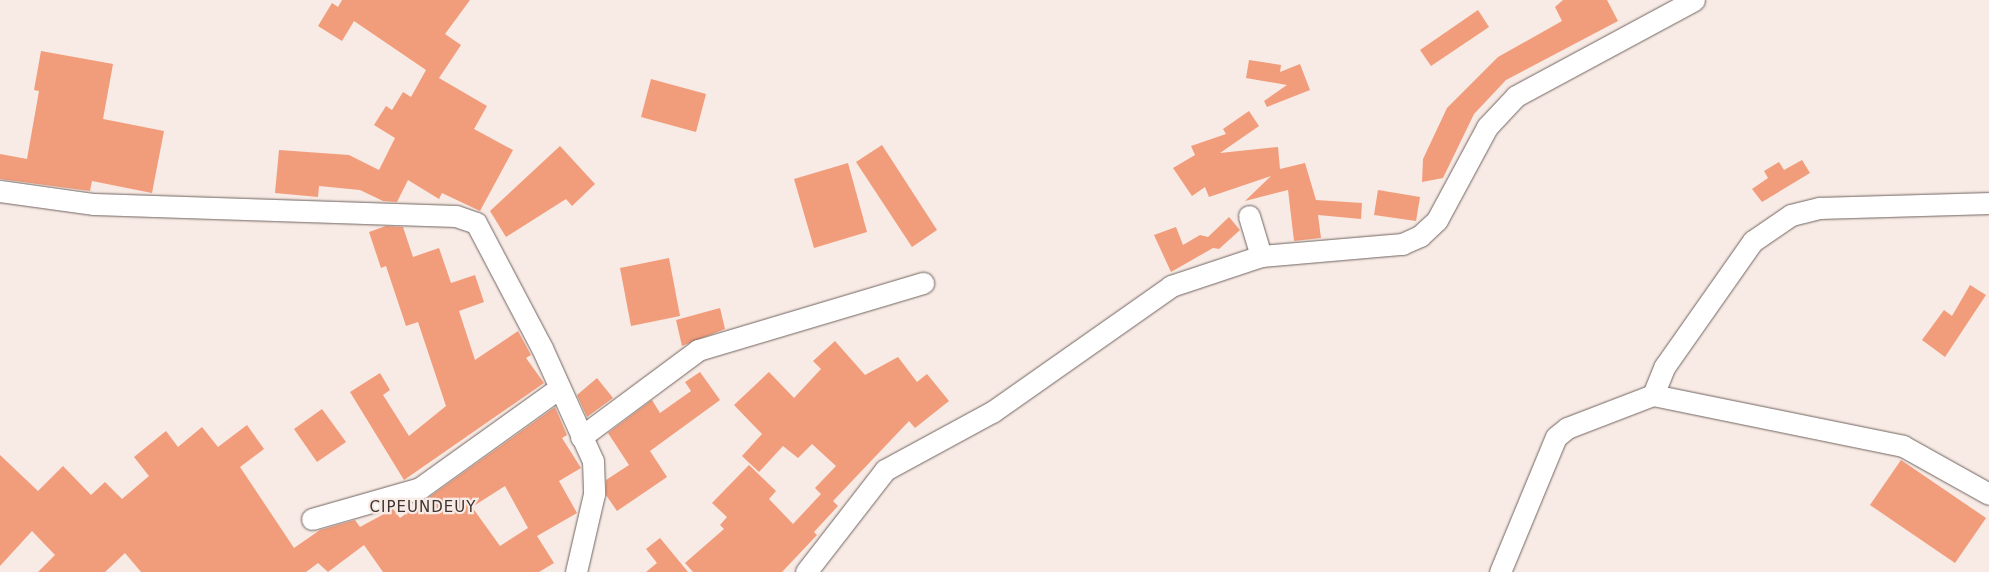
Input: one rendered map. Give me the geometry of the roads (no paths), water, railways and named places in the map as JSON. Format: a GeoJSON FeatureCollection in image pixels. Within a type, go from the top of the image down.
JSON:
{"type":"FeatureCollection","features":[{"type":"Feature","properties":{"kind":"street"},"geometry":{"type":"LineString","coordinates":[[806,572],[885,470],[992,412],[1171,286],[1262,256],[1402,244],[1420,236],[1437,220],[1487,127],[1516,96],[1694,0]]}},
{"type":"Feature","properties":{"kind":"street"},"geometry":{"type":"LineString","coordinates":[[0,191],[94,204],[314,209],[468,219],[482,231],[542,348],[595,474],[576,572]]}},
{"type":"Feature","properties":{"kind":"street"},"geometry":{"type":"LineString","coordinates":[[1653,395],[1665,366],[1747,249],[1791,215],[1820,208],[1989,203]]}},
{"type":"Feature","properties":{"kind":"street"},"geometry":{"type":"LineString","coordinates":[[1249,216],[1262,256]]}},
{"type":"Feature","properties":{"kind":"street"},"geometry":{"type":"LineString","coordinates":[[581,438],[698,350],[923,283]]}},
{"type":"Feature","properties":{"kind":"street"},"geometry":{"type":"LineString","coordinates":[[312,519],[420,488],[558,389]]}},
{"type":"Feature","properties":{"kind":"street"},"geometry":{"type":"LineString","coordinates":[[1500,572],[1556,437],[1567,428],[1653,395],[1903,446],[1989,494]]}},
{"type":"Feature","properties":{"kind":"district","name":"CIPEUNDEUY"},"geometry":{"type":"Point","coordinates":[423,508]}}]}
